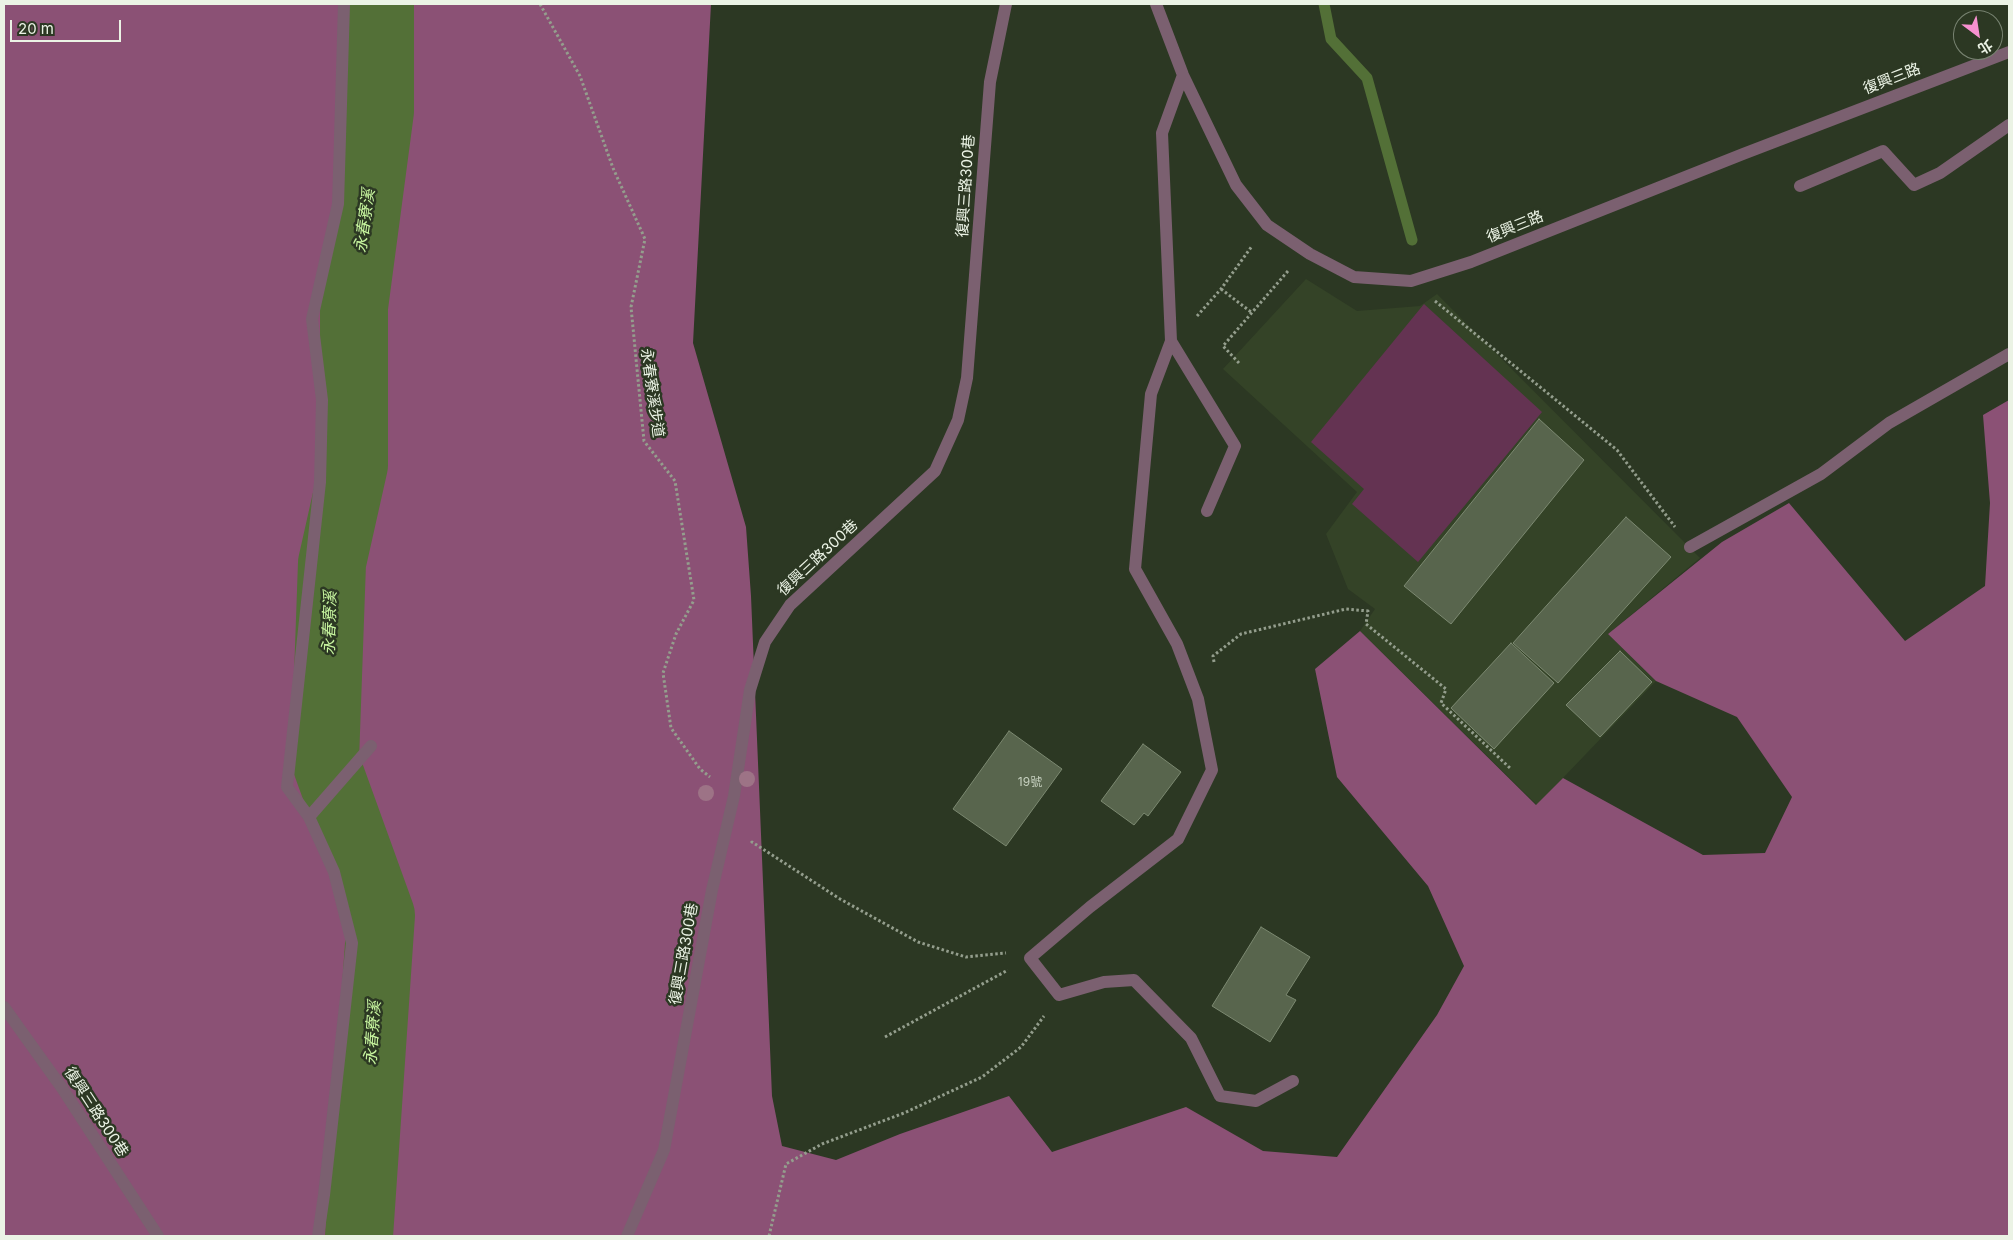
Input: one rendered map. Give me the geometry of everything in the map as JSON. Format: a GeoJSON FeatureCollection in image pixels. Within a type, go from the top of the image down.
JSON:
{"type":"FeatureCollection","features":[{"type":"Feature","properties":{"kind":"street"},"geometry":{"type":"LineString","coordinates":[[318,1236],[352,943],[334,872],[309,817],[287,787],[320,482],[322,400],[312,319],[338,204],[344,4]]}},
{"type":"Feature","properties":{"kind":"street","name":"復興三路300巷"},"geometry":{"type":"LineString","coordinates":[[627,1236],[664,1150],[712,890],[734,796],[750,690],[765,642],[790,605],[935,471],[958,420],[967,378],[990,82],[1006,4]]}},
{"type":"Feature","properties":{"kind":"street","name":"復興三路"},"geometry":{"type":"LineString","coordinates":[[1156,4],[1183,75],[1236,185],[1267,225],[1310,254],[1354,277],[1411,282],[1471,262],[1743,154],[2009,52]]}},
{"type":"Feature","properties":{"kind":"street"},"geometry":{"type":"LineString","coordinates":[[1183,75],[1162,134],[1171,340],[1151,394],[1135,569],[1177,644],[1198,699],[1212,770],[1178,839],[1090,907],[1030,958],[1059,995],[1104,982],[1134,980],[1191,1038],[1220,1096],[1256,1101],[1293,1081]]}},
{"type":"Feature","properties":{"kind":"street"},"geometry":{"type":"LineString","coordinates":[[1800,186],[1883,151],[1914,185],[1940,173],[2009,125]]}},
{"type":"Feature","properties":{"kind":"street"},"geometry":{"type":"LineString","coordinates":[[1171,340],[1235,446],[1207,511]]}},
{"type":"Feature","properties":{"kind":"street"},"geometry":{"type":"LineString","coordinates":[[1690,547],[1821,474],[1889,423],[2009,354]]}},
{"type":"Feature","properties":{"kind":"street"},"geometry":{"type":"LineString","coordinates":[[309,817],[371,746]]}},
{"type":"Feature","properties":{"kind":"street","name":"復興三路300巷"},"geometry":{"type":"LineString","coordinates":[[4,1007],[62,1088],[158,1236]]}},
{"type":"Feature","properties":{"kind":"path","name":"永春寮溪步道"},"geometry":{"type":"LineString","coordinates":[[540,4],[580,76],[612,168],[645,239],[630,307],[644,441],[675,481],[694,600],[676,634],[663,673],[671,728],[700,769],[734,796]]}},
{"type":"Feature","properties":{"kind":"path"},"geometry":{"type":"LineString","coordinates":[[1171,340],[1192,322],[1239,265]]}},
{"type":"Feature","properties":{"kind":"path"},"geometry":{"type":"LineString","coordinates":[[1239,363],[1223,346],[1290,268]]}},
{"type":"Feature","properties":{"kind":"path"},"geometry":{"type":"LineString","coordinates":[[1411,282],[1617,450],[1690,547]]}},
{"type":"Feature","properties":{"kind":"path"},"geometry":{"type":"LineString","coordinates":[[1221,288],[1251,312]]}},
{"type":"Feature","properties":{"kind":"path"},"geometry":{"type":"LineString","coordinates":[[1213,656],[1241,634],[1346,609],[1368,610],[1366,624],[1446,689],[1441,703],[1510,769]]}},
{"type":"Feature","properties":{"kind":"path"},"geometry":{"type":"LineString","coordinates":[[746,849],[752,842],[840,898],[918,942],[966,957],[1002,952],[1030,958]]}},
{"type":"Feature","properties":{"kind":"path"},"geometry":{"type":"LineString","coordinates":[[885,1037],[1030,958]]}},
{"type":"Feature","properties":{"kind":"path"},"geometry":{"type":"LineString","coordinates":[[769,1236],[786,1164],[822,1144],[904,1113],[982,1077],[1021,1048],[1059,995]]}},
{"type":"Feature","properties":{"kind":"shaded area"},"geometry":{"type":"Polygon","coordinates":[[[4,4],[711,4],[693,343],[746,527],[751,596],[772,1096],[782,1146],[836,1160],[900,1134],[1009,1096],[1052,1152],[1186,1107],[1263,1151],[1337,1157],[1437,1015],[1464,966],[1428,886],[1337,777],[1315,669],[1360,631],[1536,805],[1563,778],[1703,855],[1765,853],[1792,797],[1737,717],[1656,681],[1608,634],[1722,542],[1789,503],[1905,641],[1985,586],[1990,503],[1983,415],[2009,400],[2009,1236],[4,1236],[4,4]]]}},
{"type":"Feature","properties":{"kind":"shaded area"},"geometry":{"type":"Polygon","coordinates":[[[1306,279],[1357,311],[1420,306],[1437,294],[1700,558],[1608,634],[1656,681],[1537,805],[1360,631],[1375,609],[1348,589],[1326,534],[1357,492],[1223,369],[1306,279]]]}},
{"type":"Feature","properties":{"kind":"shaded area"},"geometry":{"type":"Polygon","coordinates":[[[1424,304],[1542,412],[1418,562],[1352,504],[1364,489],[1311,442],[1424,304]]]}},
{"type":"Feature","properties":{"kind":"building"},"geometry":{"type":"Polygon","coordinates":[[[1539,419],[1584,460],[1451,624],[1404,586],[1539,419]]]}},
{"type":"Feature","properties":{"kind":"building"},"geometry":{"type":"Polygon","coordinates":[[[1626,517],[1671,557],[1558,683],[1513,643],[1626,517]]]}},
{"type":"Feature","properties":{"kind":"building"},"geometry":{"type":"Polygon","coordinates":[[[1511,643],[1554,683],[1494,749],[1451,708],[1511,643]]]}},
{"type":"Feature","properties":{"kind":"building"},"geometry":{"type":"Polygon","coordinates":[[[1620,651],[1652,682],[1600,737],[1566,705],[1620,651]]]}},
{"type":"Feature","properties":{"kind":"building"},"geometry":{"type":"Polygon","coordinates":[[[1009,731],[1062,769],[1006,846],[953,809],[1009,731]]]}},
{"type":"Feature","properties":{"kind":"building"},"geometry":{"type":"Polygon","coordinates":[[[1143,744],[1181,772],[1148,816],[1144,813],[1134,825],[1101,801],[1143,744]]]}},
{"type":"Feature","properties":{"kind":"building"},"geometry":{"type":"Polygon","coordinates":[[[1261,927],[1310,957],[1286,995],[1296,1000],[1270,1042],[1212,1006],[1261,927]]]}},
{"type":"Feature","properties":{"kind":"waterway","name":"永春寮溪"},"geometry":{"type":"LineString","coordinates":[[359,1236],[381,915],[325,760],[332,563],[354,465],[354,307],[380,111],[380,4]]}},
{"type":"Feature","properties":{"kind":"waterway"},"geometry":{"type":"LineString","coordinates":[[1324,4],[1331,39],[1367,78],[1412,240]]}}]}
